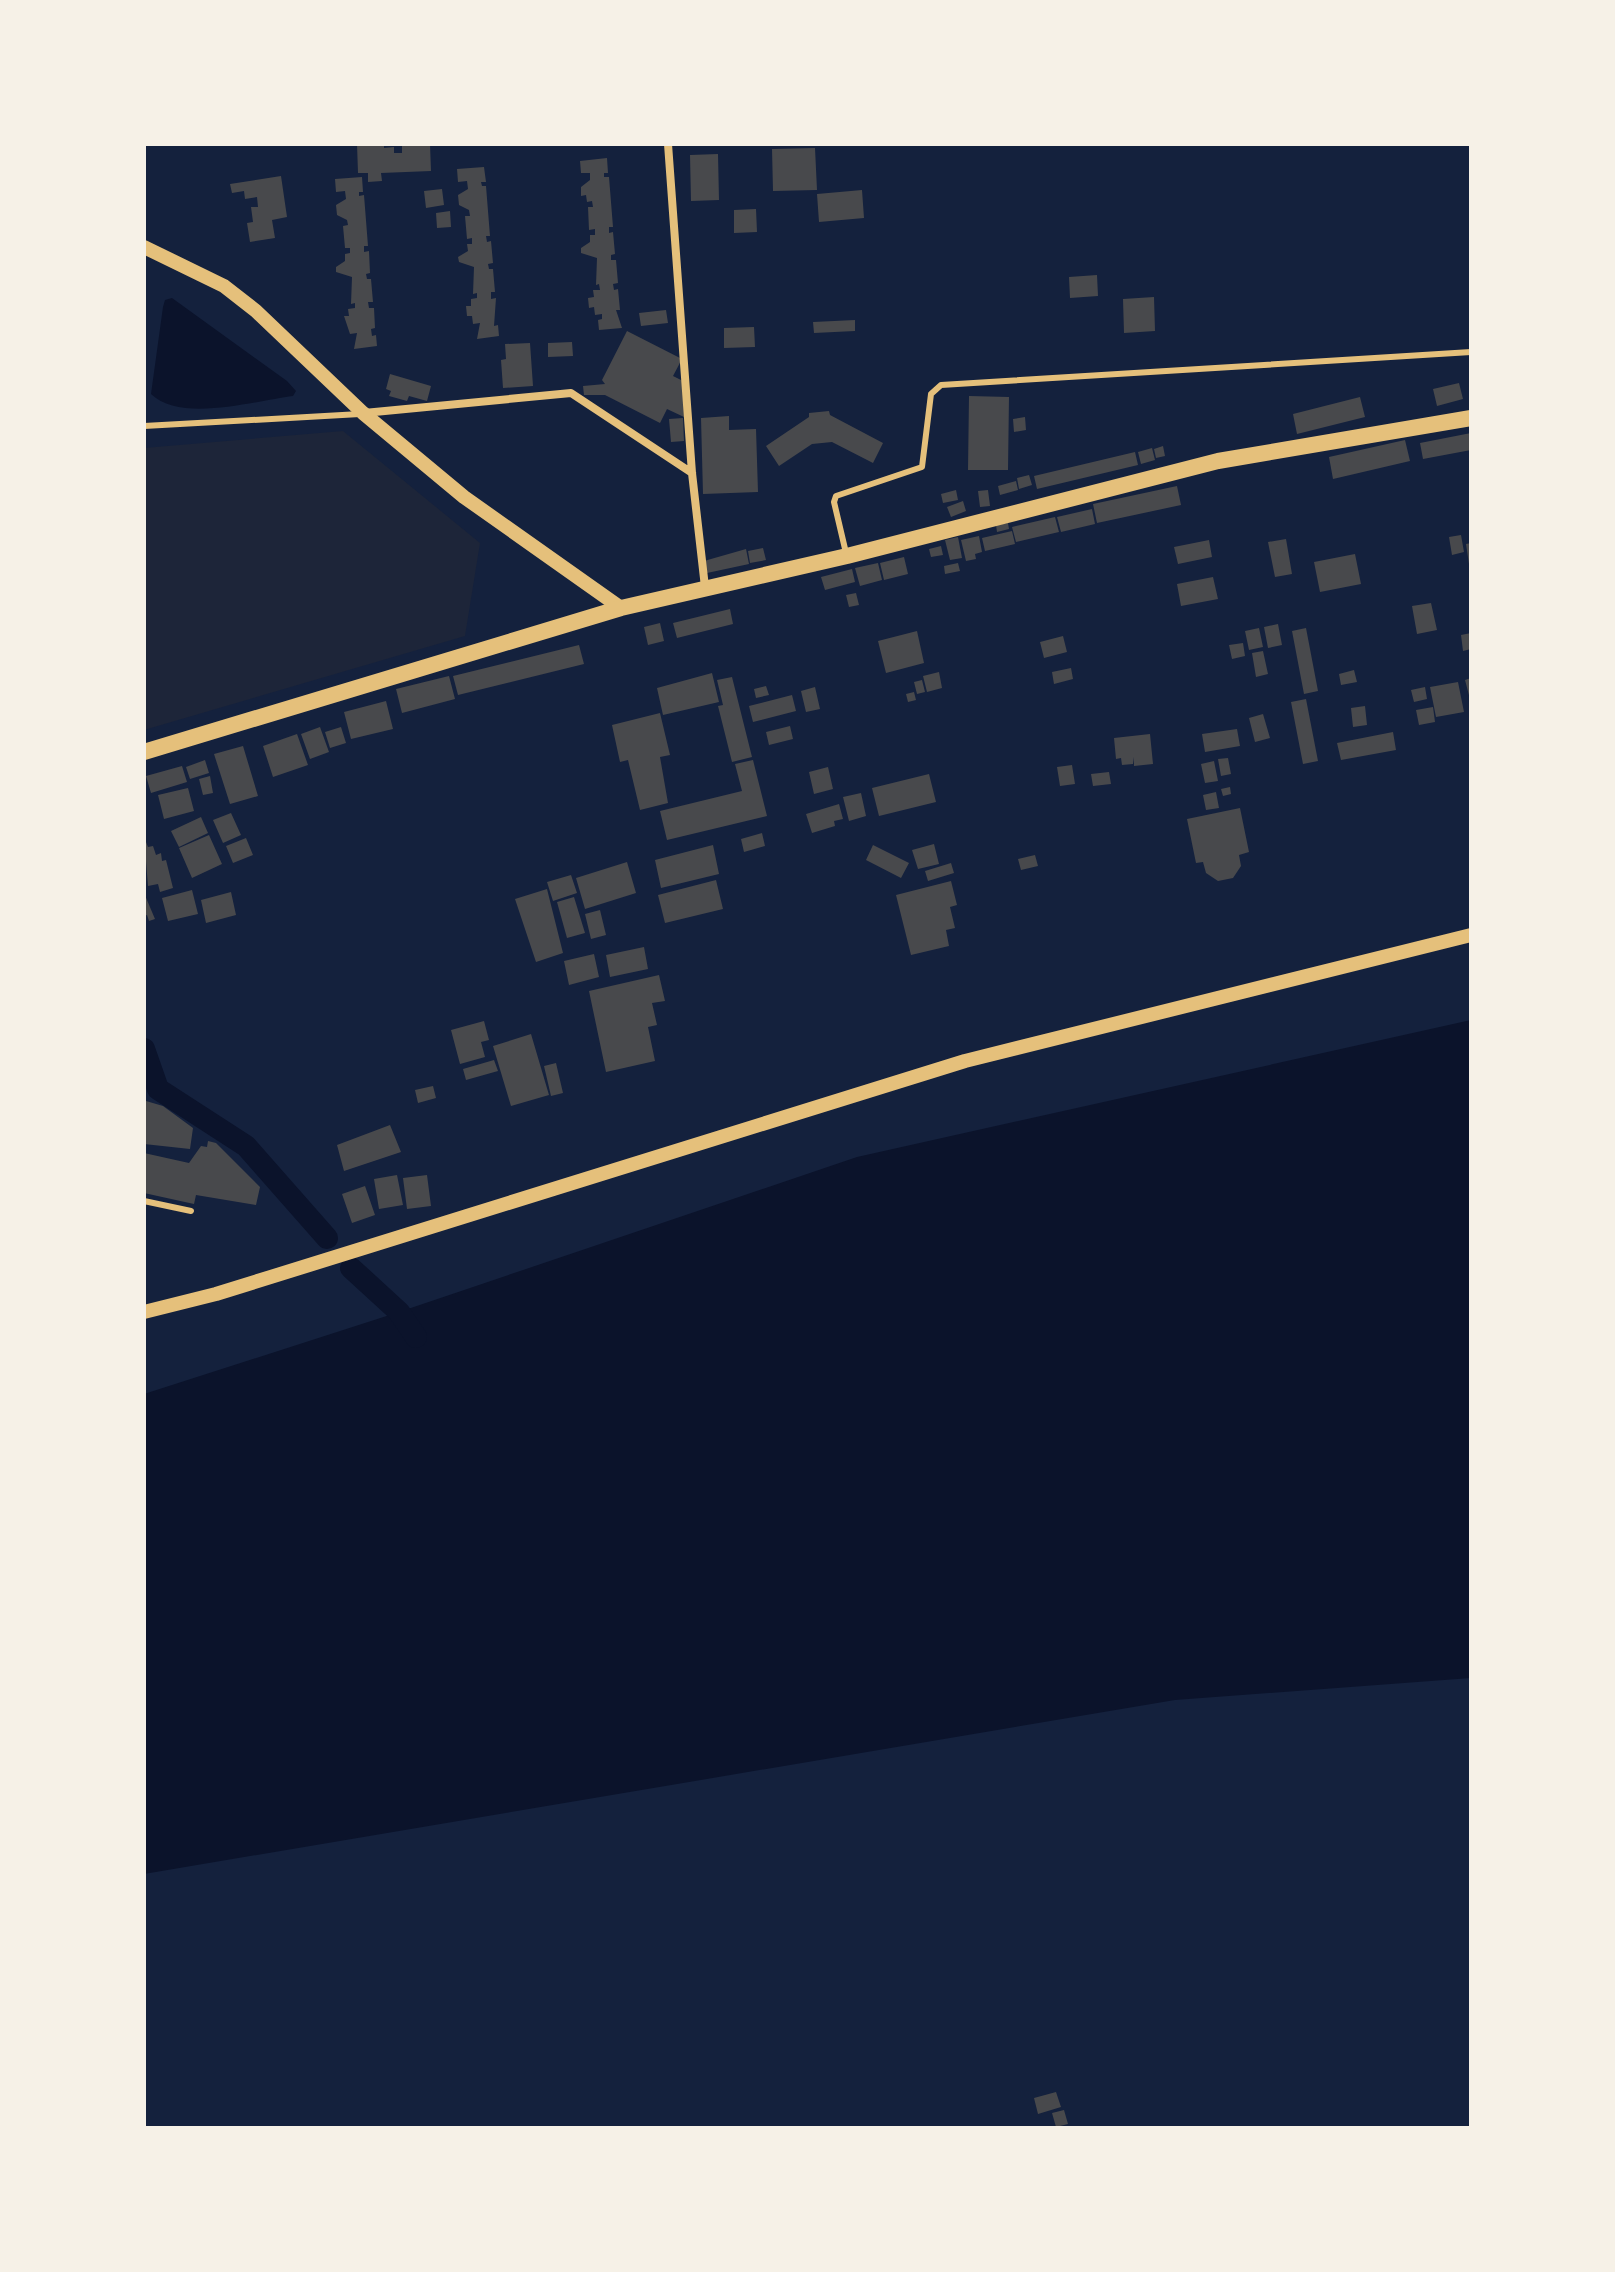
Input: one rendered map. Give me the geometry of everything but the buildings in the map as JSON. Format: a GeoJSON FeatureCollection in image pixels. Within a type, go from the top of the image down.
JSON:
{"type":"FeatureCollection","features":[{"type":"Feature","properties":{"kind":"main road"},"geometry":{"type":"LineString","coordinates":[[144,752],[621,608],[847,556],[1218,461],[1471,418]]}},
{"type":"Feature","properties":{"kind":"street"},"geometry":{"type":"LineString","coordinates":[[668,144],[692,473],[705,587]]}},
{"type":"Feature","properties":{"kind":"street"},"geometry":{"type":"LineString","coordinates":[[144,247],[224,286],[256,311],[363,413],[464,497],[621,608]]}},
{"type":"Feature","properties":{"kind":"street"},"geometry":{"type":"LineString","coordinates":[[363,413],[571,393],[692,473]]}},
{"type":"Feature","properties":{"kind":"street"},"geometry":{"type":"LineString","coordinates":[[144,1312],[216,1294],[965,1061],[1471,935]]}},
{"type":"Feature","properties":{"kind":"lane"},"geometry":{"type":"LineString","coordinates":[[847,556],[834,502],[836,496],[922,467],[931,394],[941,385],[1471,352]]}},
{"type":"Feature","properties":{"kind":"lane"},"geometry":{"type":"LineString","coordinates":[[144,426],[363,413]]}},
{"type":"Feature","properties":{"kind":"lane"},"geometry":{"type":"LineString","coordinates":[[144,1201],[191,1211]]}},
{"type":"Feature","properties":{"kind":"shaded area"},"geometry":{"type":"Polygon","coordinates":[[[172,298],[287,381],[296,391],[293,396],[199,409],[164,403],[151,394],[163,307],[165,300],[172,298]]]}},
{"type":"Feature","properties":{"kind":"shaded area"},"geometry":{"type":"Polygon","coordinates":[[[343,431],[480,543],[465,636],[144,730],[144,448],[343,431]]]}},
{"type":"Feature","properties":{"kind":"shaded area"},"geometry":{"type":"Polygon","coordinates":[[[1471,1020],[1471,1678],[1175,1700],[144,1874],[144,1394],[399,1312],[857,1157],[1471,1020]]]}},
{"type":"Feature","properties":{"kind":"waterway"},"geometry":{"type":"LineString","coordinates":[[144,1049],[158,1089],[246,1146],[327,1238]]}},
{"type":"Feature","properties":{"kind":"waterway"},"geometry":{"type":"LineString","coordinates":[[351,1268],[399,1312],[416,1337]]}}]}
